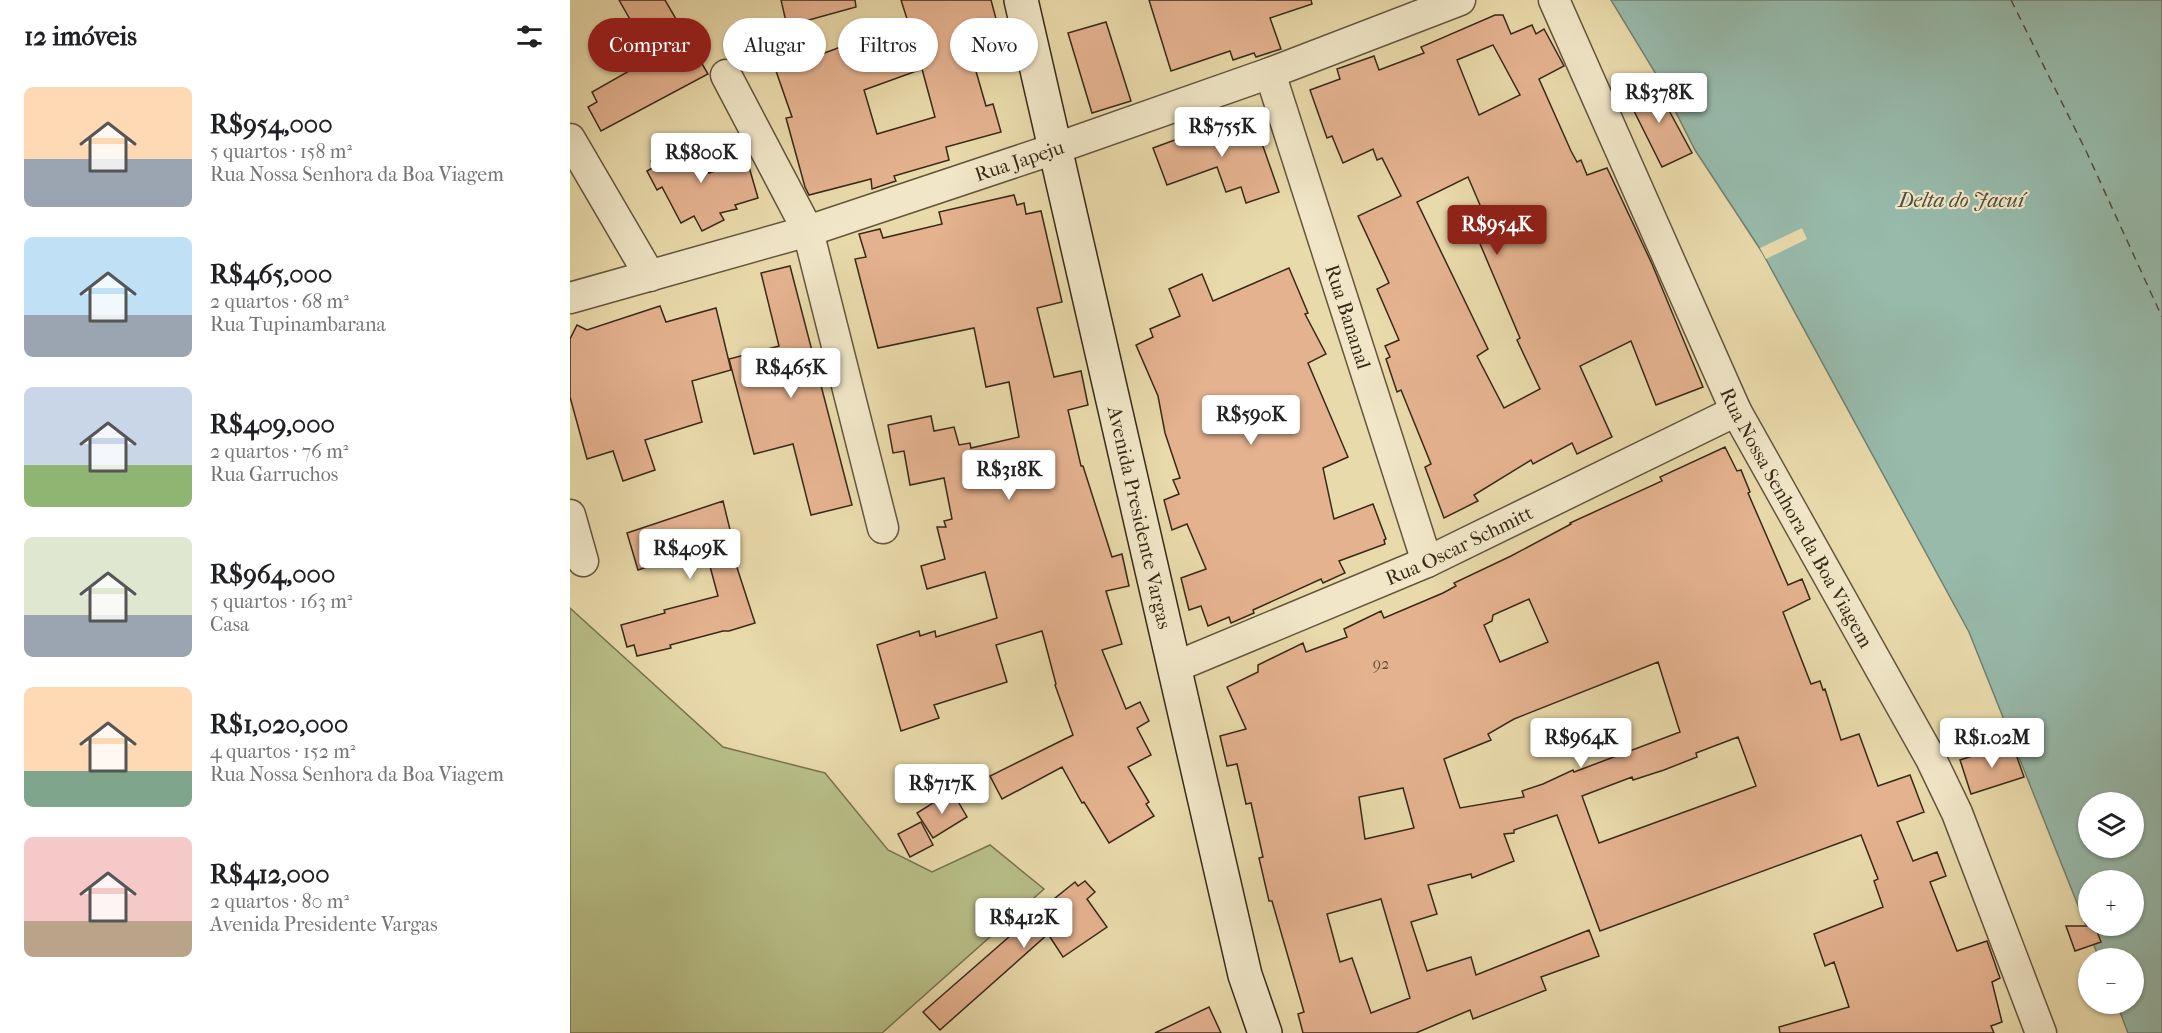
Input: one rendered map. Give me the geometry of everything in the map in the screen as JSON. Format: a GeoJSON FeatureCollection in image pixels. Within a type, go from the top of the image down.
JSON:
{"type":"FeatureCollection","features":[{"type":"Feature","properties":{"kind":"street","name":"Avenida Presidente Vargas"},"geometry":{"type":"LineString","coordinates":[[1021,0],[1245,975],[1265,1033]]}},
{"type":"Feature","properties":{"kind":"street","name":"Rua Japeju"},"geometry":{"type":"LineString","coordinates":[[570,298],[808,231],[1054,149],[1270,73],[1460,0]]}},
{"type":"Feature","properties":{"kind":"street","name":"Rua Nossa Senhora da Boa Viagem"},"geometry":{"type":"LineString","coordinates":[[1554,0],[1736,411],[1957,813],[2041,1033]]}},
{"type":"Feature","properties":{"kind":"street","name":"Rua Bananal"},"geometry":{"type":"LineString","coordinates":[[1270,73],[1427,562]]}},
{"type":"Feature","properties":{"kind":"street"},"geometry":{"type":"LineString","coordinates":[[726,75],[808,231],[883,528]]}},
{"type":"Feature","properties":{"kind":"street"},"geometry":{"type":"LineString","coordinates":[[570,139],[650,276]]}},
{"type":"Feature","properties":{"kind":"street","name":"Rua Oscar Schmitt"},"geometry":{"type":"LineString","coordinates":[[1175,666],[1427,562],[1736,411]]}},
{"type":"Feature","properties":{"kind":"street"},"geometry":{"type":"LineString","coordinates":[[570,516],[583,561]]}},
{"type":"Feature","properties":{"kind":"green space"},"geometry":{"type":"Polygon","coordinates":[[[570,608],[723,747],[825,773],[888,850],[932,872],[990,845],[1044,889],[882,1033],[570,1033],[570,608]]]}},
{"type":"Feature","properties":{"kind":"water","name":"Delta do Jacuí"},"geometry":{"type":"Polygon","coordinates":[[[1611,0],[2162,0],[2162,1033],[2128,1033],[2121,1014],[2144,1014],[2144,948],[2095,948],[2090,936],[2144,936],[2144,870],[2078,870],[2078,905],[1969,632],[1762,252],[1695,150],[1659,79],[1611,0]]]}},
{"type":"Feature","properties":{"kind":"pier"},"geometry":{"type":"Polygon","coordinates":[[[1802,228],[1807,239],[1766,259],[1760,248],[1802,228]]]}},
{"type":"Feature","properties":{"kind":"building"},"geometry":{"type":"Polygon","coordinates":[[[619,0],[665,0],[675,18],[629,18],[619,0]]]}},
{"type":"Feature","properties":{"kind":"building"},"geometry":{"type":"Polygon","coordinates":[[[781,0],[855,0],[856,7],[816,18],[785,18],[781,0]]]}},
{"type":"Feature","properties":{"kind":"building"},"geometry":{"type":"Polygon","coordinates":[[[901,0],[991,0],[996,18],[950,18],[950,72],[976,72],[986,106],[993,104],[1001,132],[946,147],[949,160],[894,176],[896,181],[872,189],[871,179],[809,195],[786,118],[792,117],[776,72],[826,72],[826,52],[838,48],[838,72],[914,72],[864,90],[877,134],[935,117],[923,72],[938,72],[938,18],[907,18],[901,0]]]}},
{"type":"Feature","properties":{"kind":"building"},"geometry":{"type":"Polygon","coordinates":[[[1149,0],[1311,0],[1312,4],[1270,18],[1281,49],[1256,57],[1254,53],[1233,60],[1230,51],[1171,71],[1149,0]]]}},
{"type":"Feature","properties":{"kind":"building"},"geometry":{"type":"Polygon","coordinates":[[[1495,15],[1503,15],[1511,34],[1532,25],[1536,34],[1544,29],[1564,66],[1539,79],[1577,162],[1581,160],[1587,175],[1607,168],[1652,264],[1703,387],[1656,405],[1631,341],[1580,366],[1612,437],[1577,454],[1572,443],[1533,464],[1531,460],[1474,495],[1478,501],[1444,518],[1425,467],[1431,464],[1401,390],[1397,392],[1386,359],[1390,357],[1385,346],[1399,340],[1377,289],[1389,283],[1358,216],[1401,196],[1382,158],[1377,160],[1373,149],[1343,163],[1332,136],[1327,138],[1310,90],[1340,79],[1337,69],[1374,56],[1379,70],[1424,53],[1421,47],[1495,15]],[[1493,45],[1457,60],[1479,115],[1520,95],[1493,45]],[[1468,177],[1417,202],[1488,349],[1477,356],[1504,408],[1540,389],[1517,340],[1520,338],[1472,225],[1486,219],[1468,177]]]}},
{"type":"Feature","properties":{"kind":"building"},"geometry":{"type":"Polygon","coordinates":[[[1106,22],[1131,101],[1092,113],[1068,33],[1106,22]]]}},
{"type":"Feature","properties":{"kind":"building"},"geometry":{"type":"Polygon","coordinates":[[[627,72],[707,72],[708,74],[601,131],[588,107],[597,102],[592,92],[627,72]]]}},
{"type":"Feature","properties":{"kind":"building"},"geometry":{"type":"Polygon","coordinates":[[[1653,81],[1692,153],[1662,167],[1626,95],[1653,81]]]}},
{"type":"Feature","properties":{"kind":"building"},"geometry":{"type":"Polygon","coordinates":[[[1251,112],[1279,192],[1246,203],[1241,187],[1226,192],[1217,167],[1167,185],[1153,148],[1251,112]]]}},
{"type":"Feature","properties":{"kind":"building"},"geometry":{"type":"Polygon","coordinates":[[[705,138],[714,155],[703,162],[709,173],[747,160],[758,198],[735,205],[737,209],[720,213],[724,220],[702,231],[694,216],[681,223],[662,187],[657,190],[647,171],[654,167],[651,161],[690,139],[693,145],[705,138]]]}},
{"type":"Feature","properties":{"kind":"building"},"geometry":{"type":"Polygon","coordinates":[[[1014,195],[1017,205],[1024,203],[1026,214],[1041,211],[1062,302],[1037,308],[1054,377],[1081,371],[1088,405],[1068,410],[1081,466],[1083,466],[1112,557],[1122,554],[1129,586],[1106,591],[1122,644],[1102,650],[1126,709],[1140,702],[1149,721],[1137,728],[1151,755],[1128,767],[1149,802],[1146,804],[1154,816],[1109,843],[1084,802],[1082,803],[1062,767],[1002,799],[990,776],[1073,735],[1055,685],[1042,631],[996,645],[1007,682],[934,705],[939,718],[901,731],[877,645],[919,631],[920,636],[935,631],[936,637],[997,618],[985,572],[927,589],[921,566],[945,559],[937,527],[946,527],[944,521],[952,519],[944,478],[910,485],[904,451],[893,453],[888,425],[931,416],[934,431],[954,427],[959,445],[970,443],[971,448],[1019,437],[1009,382],[986,387],[974,328],[878,348],[855,259],[866,257],[859,234],[880,229],[883,238],[942,224],[939,212],[1014,195]]]}},
{"type":"Feature","properties":{"kind":"building"},"geometry":{"type":"Polygon","coordinates":[[[790,266],[852,505],[811,515],[793,444],[754,454],[729,359],[779,346],[761,273],[790,266]]]}},
{"type":"Feature","properties":{"kind":"building"},"geometry":{"type":"Polygon","coordinates":[[[1289,268],[1308,313],[1305,314],[1326,354],[1308,363],[1348,457],[1323,468],[1334,519],[1373,504],[1386,539],[1385,544],[1339,561],[1345,573],[1323,583],[1321,579],[1253,610],[1254,613],[1231,623],[1229,617],[1208,626],[1201,606],[1189,610],[1181,578],[1206,569],[1187,524],[1172,530],[1164,500],[1179,494],[1173,480],[1180,478],[1165,433],[1158,396],[1136,345],[1153,337],[1150,329],[1180,316],[1169,289],[1202,274],[1213,301],[1289,268]]]}},
{"type":"Feature","properties":{"kind":"building"},"geometry":{"type":"Polygon","coordinates":[[[660,306],[666,322],[716,308],[731,370],[692,381],[702,422],[645,440],[655,470],[623,481],[613,451],[587,459],[570,397],[570,339],[577,325],[587,330],[660,306]]]}},
{"type":"Feature","properties":{"kind":"building"},"geometry":{"type":"Polygon","coordinates":[[[1725,447],[1737,471],[1741,470],[1750,492],[1748,493],[1788,585],[1802,579],[1810,599],[1783,612],[1811,684],[1820,681],[1823,690],[1825,689],[1841,740],[1859,734],[1878,786],[1910,775],[1924,812],[1897,822],[1913,861],[1937,852],[1946,876],[1930,882],[1957,951],[1987,941],[2000,978],[1992,982],[2002,1022],[1991,1026],[1994,1033],[1780,1033],[1779,1027],[1849,1007],[1834,962],[1825,966],[1814,934],[1883,907],[1874,881],[1878,879],[1861,835],[1600,931],[1557,815],[1514,830],[1514,833],[1504,834],[1514,861],[1472,878],[1471,874],[1428,885],[1437,914],[1411,922],[1427,971],[1471,957],[1476,975],[1589,930],[1599,956],[1541,977],[1546,990],[1473,1019],[1470,1010],[1416,1033],[1303,1033],[1298,1014],[1304,1012],[1272,901],[1269,901],[1259,858],[1263,857],[1251,803],[1246,804],[1237,764],[1227,766],[1220,736],[1246,729],[1227,687],[1258,672],[1258,665],[1303,643],[1306,652],[1347,637],[1344,629],[1381,611],[1384,618],[1443,593],[1456,586],[1454,583],[1511,556],[1570,523],[1662,481],[1660,477],[1725,447]],[[1529,599],[1493,615],[1492,621],[1484,625],[1500,662],[1548,642],[1529,599]],[[1658,662],[1514,719],[1488,734],[1491,740],[1444,759],[1460,808],[1524,797],[1522,791],[1573,770],[1574,772],[1680,732],[1658,662]],[[1738,737],[1696,753],[1697,757],[1664,770],[1633,780],[1632,777],[1582,796],[1599,843],[1756,786],[1738,737]],[[1403,788],[1359,797],[1365,839],[1414,828],[1403,788]],[[1381,899],[1327,914],[1340,962],[1352,958],[1371,1013],[1410,998],[1381,899]]]}},
{"type":"Feature","properties":{"kind":"building"},"geometry":{"type":"Polygon","coordinates":[[[723,501],[733,542],[729,543],[755,623],[637,656],[634,645],[627,647],[621,625],[665,613],[664,610],[718,596],[705,548],[638,570],[627,533],[723,501]]]}},
{"type":"Feature","properties":{"kind":"building"},"geometry":{"type":"Polygon","coordinates":[[[2012,743],[2024,777],[1971,794],[1960,760],[2012,743]]]}},
{"type":"Feature","properties":{"kind":"building"},"geometry":{"type":"Polygon","coordinates":[[[952,791],[967,817],[933,838],[917,813],[952,791]]]}},
{"type":"Feature","properties":{"kind":"building"},"geometry":{"type":"Polygon","coordinates":[[[921,822],[933,845],[910,857],[898,834],[921,822]]]}},
{"type":"Feature","properties":{"kind":"building"},"geometry":{"type":"Polygon","coordinates":[[[1085,881],[1095,892],[1087,899],[1107,927],[1063,957],[1048,934],[940,1030],[923,1012],[1018,929],[1056,902],[1054,899],[1075,882],[1078,886],[1085,881]]]}},
{"type":"Feature","properties":{"kind":"building"},"geometry":{"type":"Polygon","coordinates":[[[2066,926],[2078,926],[2078,936],[2099,936],[2101,942],[2078,948],[2075,951],[2066,926]]]}},
{"type":"Feature","properties":{"kind":"building"},"geometry":{"type":"Polygon","coordinates":[[[1209,1007],[1221,1033],[1155,1033],[1209,1007]]]}},
{"type":"Feature","properties":{"kind":"ferry route"},"geometry":{"type":"LineString","coordinates":[[2011,0],[2087,153],[2162,317]]}}]}
